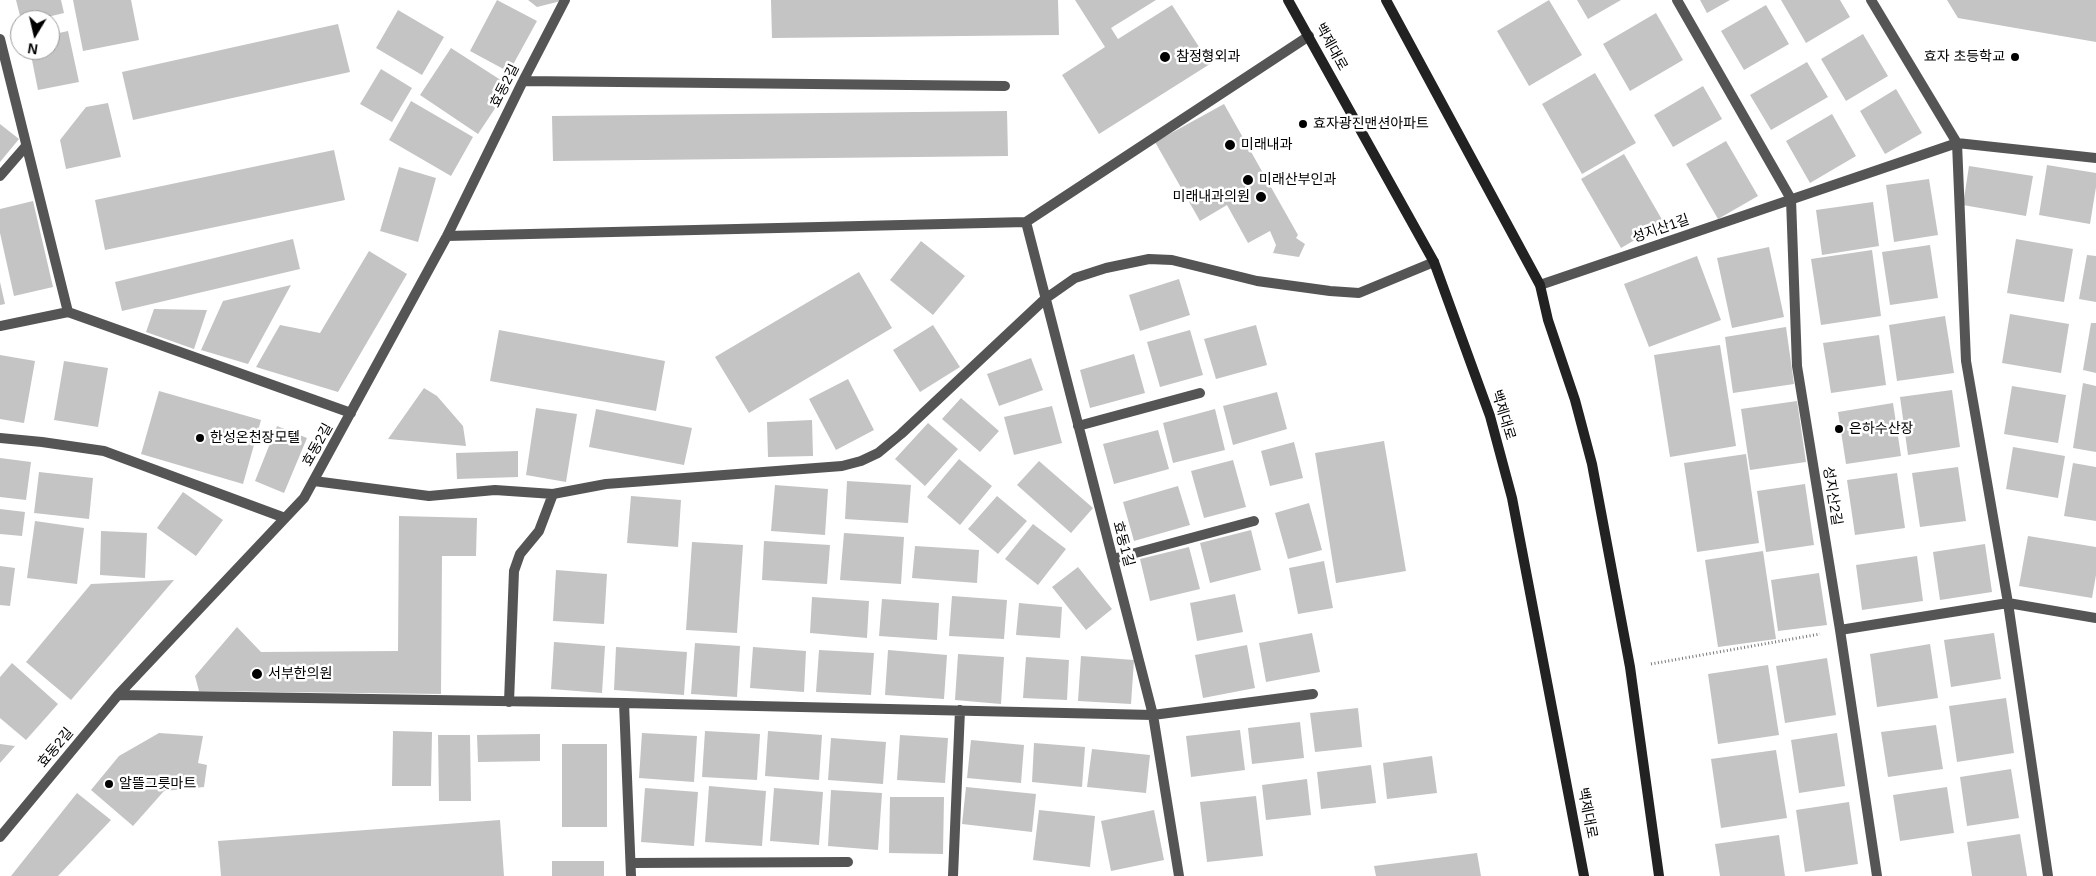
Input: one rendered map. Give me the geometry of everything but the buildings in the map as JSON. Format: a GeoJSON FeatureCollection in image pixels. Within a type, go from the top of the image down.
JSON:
{"type":"FeatureCollection","features":[{"type":"Feature","properties":{"kind":"street","name":"효동2길"},"geometry":{"type":"LineString","coordinates":[[0,837],[118,695],[304,498],[447,236],[523,80],[565,0]]}},
{"type":"Feature","properties":{"kind":"street","name":"백제대로"},"geometry":{"type":"LineString","coordinates":[[1288,0],[1434,262],[1490,416],[1512,498],[1584,876]]}},
{"type":"Feature","properties":{"kind":"street"},"geometry":{"type":"LineString","coordinates":[[1386,0],[1540,285],[1548,320],[1592,464],[1630,667],[1660,876]]}},
{"type":"Feature","properties":{"kind":"street"},"geometry":{"type":"LineString","coordinates":[[1677,0],[1791,199]]}},
{"type":"Feature","properties":{"kind":"street"},"geometry":{"type":"LineString","coordinates":[[1871,0],[1957,142],[1966,361],[2008,603],[2048,876]]}},
{"type":"Feature","properties":{"kind":"street"},"geometry":{"type":"LineString","coordinates":[[447,236],[1026,222],[1309,36]]}},
{"type":"Feature","properties":{"kind":"street"},"geometry":{"type":"LineString","coordinates":[[0,39],[2,60],[68,312]]}},
{"type":"Feature","properties":{"kind":"street"},"geometry":{"type":"LineString","coordinates":[[523,80],[1005,86]]}},
{"type":"Feature","properties":{"kind":"street","name":"성지산1길"},"geometry":{"type":"LineString","coordinates":[[1540,285],[1957,142],[2096,158]]}},
{"type":"Feature","properties":{"kind":"street"},"geometry":{"type":"LineString","coordinates":[[0,176],[26,146]]}},
{"type":"Feature","properties":{"kind":"street","name":"성지산2길"},"geometry":{"type":"LineString","coordinates":[[1791,199],[1797,366],[1840,630],[1877,876]]}},
{"type":"Feature","properties":{"kind":"street","name":"효동1길"},"geometry":{"type":"LineString","coordinates":[[1026,222],[1153,715],[1178,876]]}},
{"type":"Feature","properties":{"kind":"street"},"geometry":{"type":"LineString","coordinates":[[314,481],[429,496],[495,490],[553,494],[606,484],[842,466],[861,461],[878,453],[901,434],[1045,299],[1075,278],[1106,268],[1149,259],[1172,260],[1257,281],[1359,293],[1434,262]]}},
{"type":"Feature","properties":{"kind":"street"},"geometry":{"type":"LineString","coordinates":[[0,326],[68,312],[351,413]]}},
{"type":"Feature","properties":{"kind":"street"},"geometry":{"type":"LineString","coordinates":[[1078,426],[1200,394]]}},
{"type":"Feature","properties":{"kind":"street"},"geometry":{"type":"LineString","coordinates":[[0,438],[104,451],[285,518]]}},
{"type":"Feature","properties":{"kind":"street"},"geometry":{"type":"LineString","coordinates":[[509,702],[514,571],[520,554],[539,532],[553,494]]}},
{"type":"Feature","properties":{"kind":"street"},"geometry":{"type":"LineString","coordinates":[[1113,559],[1254,521]]}},
{"type":"Feature","properties":{"kind":"street"},"geometry":{"type":"LineString","coordinates":[[1840,630],[2008,603],[2096,618]]}},
{"type":"Feature","properties":{"kind":"street"},"geometry":{"type":"LineString","coordinates":[[118,695],[624,703],[1153,715],[1313,694]]}},
{"type":"Feature","properties":{"kind":"street"},"geometry":{"type":"LineString","coordinates":[[624,703],[631,876]]}},
{"type":"Feature","properties":{"kind":"street"},"geometry":{"type":"LineString","coordinates":[[953,876],[960,710]]}},
{"type":"Feature","properties":{"kind":"street"},"geometry":{"type":"LineString","coordinates":[[631,863],[848,862]]}},
{"type":"Feature","properties":{"kind":"path"},"geometry":{"type":"LineString","coordinates":[[1630,667],[1840,630]]}},
{"type":"Feature","properties":{"kind":"place","name":"참정형외과"},"geometry":{"type":"Point","coordinates":[1165,57]}},
{"type":"Feature","properties":{"kind":"place","name":"효자 초등학교"},"geometry":{"type":"Point","coordinates":[2015,57]}},
{"type":"Feature","properties":{"kind":"place","name":"효자광진맨션아파트"},"geometry":{"type":"Point","coordinates":[1303,124]}},
{"type":"Feature","properties":{"kind":"place","name":"미래내과"},"geometry":{"type":"Point","coordinates":[1230,145]}},
{"type":"Feature","properties":{"kind":"place","name":"미래산부인과"},"geometry":{"type":"Point","coordinates":[1248,180]}},
{"type":"Feature","properties":{"kind":"place","name":"미래내과의원"},"geometry":{"type":"Point","coordinates":[1261,197]}},
{"type":"Feature","properties":{"kind":"place","name":"은하수산장"},"geometry":{"type":"Point","coordinates":[1839,429]}},
{"type":"Feature","properties":{"kind":"place","name":"한성온천장모텔"},"geometry":{"type":"Point","coordinates":[200,438]}},
{"type":"Feature","properties":{"kind":"place","name":"서부한의원"},"geometry":{"type":"Point","coordinates":[257,674]}},
{"type":"Feature","properties":{"kind":"place","name":"알뜰그릇마트"},"geometry":{"type":"Point","coordinates":[109,784]}}]}
